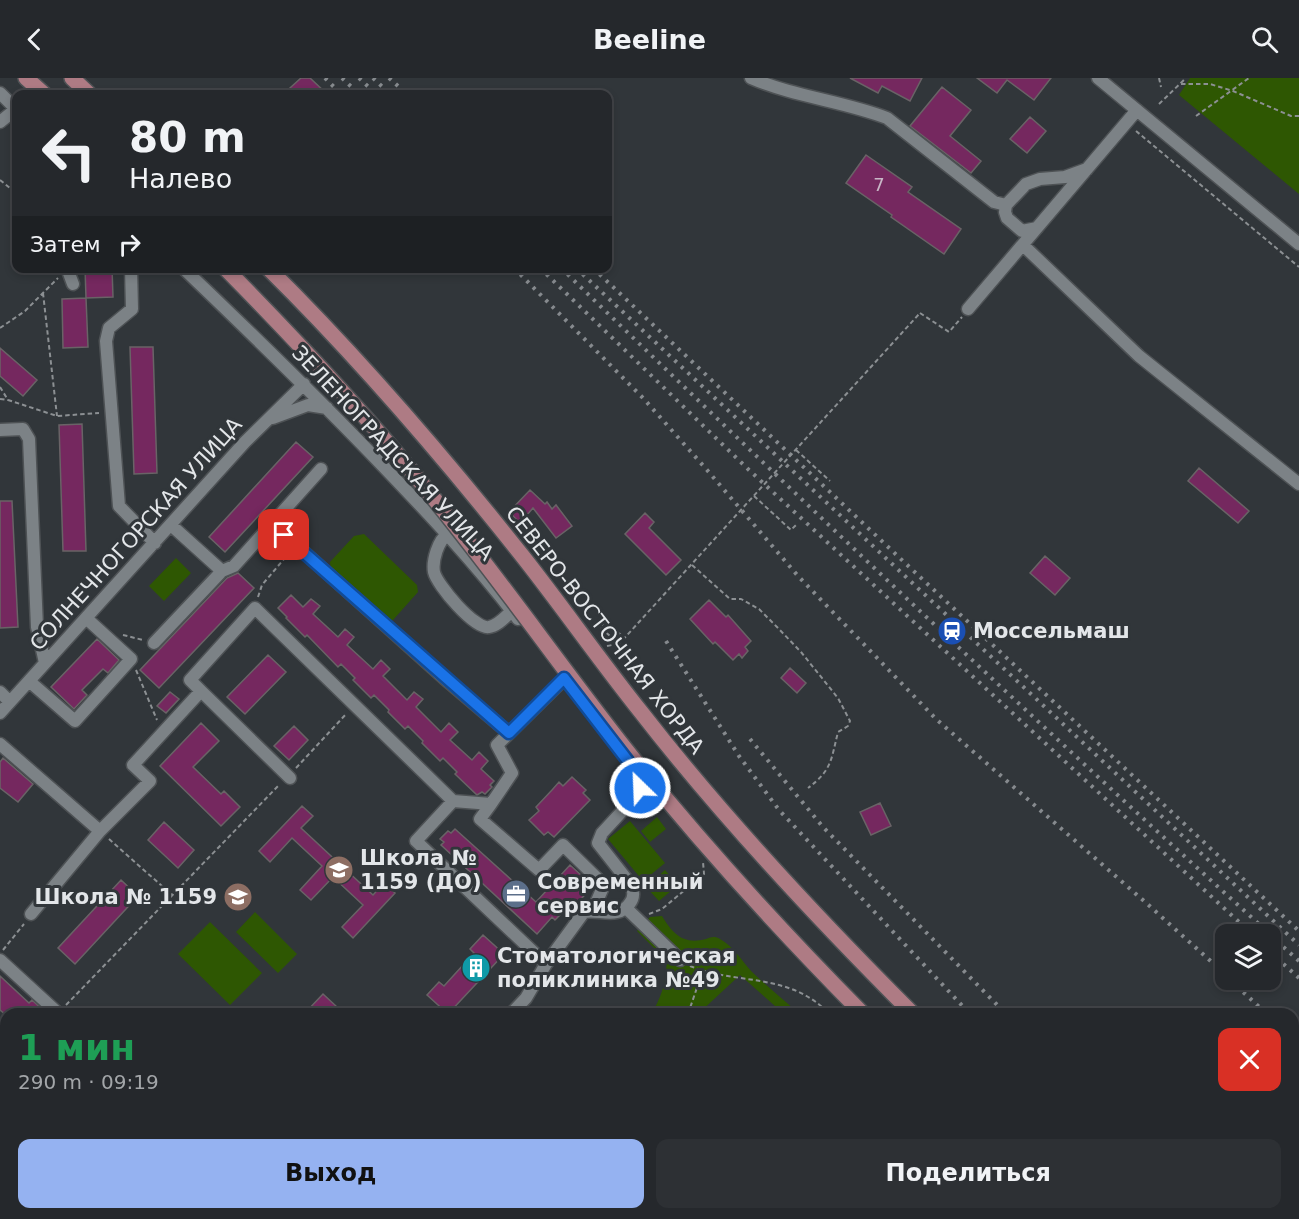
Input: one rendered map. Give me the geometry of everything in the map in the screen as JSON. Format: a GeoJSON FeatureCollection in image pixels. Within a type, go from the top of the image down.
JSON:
{"type":"FeatureCollection","features":[{"type":"Feature","properties":{"kind":"main road"},"geometry":{"type":"LineString","coordinates":[[26,78],[40,90]]}},
{"type":"Feature","properties":{"kind":"main road"},"geometry":{"type":"LineString","coordinates":[[72,78],[85,90]]}},
{"type":"Feature","properties":{"kind":"main road"},"geometry":{"type":"LineString","coordinates":[[230,273],[291,335],[418,479],[621,742],[727,868],[857,1008]]}},
{"type":"Feature","properties":{"kind":"main road","name":"СЕВЕРО-ВОСТОЧНАЯ ХОРДА"},"geometry":{"type":"LineString","coordinates":[[273,273],[313,313],[424,436],[524,559],[641,713],[738,828],[833,933],[907,1008]]}},
{"type":"Feature","properties":{"kind":"street"},"geometry":{"type":"LineString","coordinates":[[751,78],[770,86],[867,110],[887,118],[994,202],[1006,205]]}},
{"type":"Feature","properties":{"kind":"street"},"geometry":{"type":"LineString","coordinates":[[1098,78],[1299,244]]}},
{"type":"Feature","properties":{"kind":"street"},"geometry":{"type":"LineString","coordinates":[[0,93],[12,105]]}},
{"type":"Feature","properties":{"kind":"street"},"geometry":{"type":"LineString","coordinates":[[966,312],[1137,110]]}},
{"type":"Feature","properties":{"kind":"street"},"geometry":{"type":"LineString","coordinates":[[0,122],[12,112]]}},
{"type":"Feature","properties":{"kind":"street"},"geometry":{"type":"LineString","coordinates":[[1037,228],[1022,231],[1007,218],[1006,205],[1026,184],[1040,179],[1065,177],[1088,169]]}},
{"type":"Feature","properties":{"kind":"street"},"geometry":{"type":"LineString","coordinates":[[1023,245],[1138,356],[1299,484]]}},
{"type":"Feature","properties":{"kind":"street"},"geometry":{"type":"LineString","coordinates":[[69,273],[73,284]]}},
{"type":"Feature","properties":{"kind":"street"},"geometry":{"type":"LineString","coordinates":[[131,273],[132,309],[109,328],[106,341],[119,506],[155,543]]}},
{"type":"Feature","properties":{"kind":"street","name":"ЗЕЛЕНОГРАДСКАЯ УЛИЦА"},"geometry":{"type":"LineString","coordinates":[[188,273],[304,384],[447,534],[512,611],[638,774],[640,781],[638,794],[602,833],[598,843],[634,891],[631,902],[626,908]]}},
{"type":"Feature","properties":{"kind":"street","name":"СОЛНЕЧНОГОРСКАЯ УЛИЦА"},"geometry":{"type":"LineString","coordinates":[[0,713],[245,442],[304,384]]}},
{"type":"Feature","properties":{"kind":"street"},"geometry":{"type":"LineString","coordinates":[[266,421],[308,405],[327,408]]}},
{"type":"Feature","properties":{"kind":"street"},"geometry":{"type":"LineString","coordinates":[[0,430],[23,429],[29,439],[37,627],[45,663]]}},
{"type":"Feature","properties":{"kind":"street"},"geometry":{"type":"LineString","coordinates":[[154,643],[222,571],[234,566],[321,469]]}},
{"type":"Feature","properties":{"kind":"street"},"geometry":{"type":"LineString","coordinates":[[171,525],[222,571]]}},
{"type":"Feature","properties":{"kind":"street"},"geometry":{"type":"LineString","coordinates":[[271,525],[509,733]]}},
{"type":"Feature","properties":{"kind":"street"},"geometry":{"type":"LineString","coordinates":[[447,534],[443,536],[434,560],[434,573],[441,585],[480,626],[489,627],[512,611]]}},
{"type":"Feature","properties":{"kind":"street"},"geometry":{"type":"LineString","coordinates":[[289,777],[190,680],[255,609],[453,801],[491,804]]}},
{"type":"Feature","properties":{"kind":"street"},"geometry":{"type":"LineString","coordinates":[[29,681],[75,721],[131,659],[86,618]]}},
{"type":"Feature","properties":{"kind":"street"},"geometry":{"type":"LineString","coordinates":[[563,677],[497,745],[512,773],[480,819],[539,870],[563,845],[604,885],[593,910]]}},
{"type":"Feature","properties":{"kind":"street"},"geometry":{"type":"LineString","coordinates":[[31,914],[100,831],[150,781],[133,765],[201,691]]}},
{"type":"Feature","properties":{"kind":"street"},"geometry":{"type":"LineString","coordinates":[[0,692],[10,702]]}},
{"type":"Feature","properties":{"kind":"street"},"geometry":{"type":"LineString","coordinates":[[0,744],[100,831]]}},
{"type":"Feature","properties":{"kind":"street"},"geometry":{"type":"LineString","coordinates":[[453,801],[416,841],[546,964]]}},
{"type":"Feature","properties":{"kind":"street"},"geometry":{"type":"LineString","coordinates":[[517,1008],[526,998],[546,964],[584,912],[593,910],[613,913],[626,908],[683,962]]}},
{"type":"Feature","properties":{"kind":"street"},"geometry":{"type":"LineString","coordinates":[[0,960],[52,1008]]}},
{"type":"Feature","properties":{"kind":"path"},"geometry":{"type":"LineString","coordinates":[[1159,78],[1161,87]]}},
{"type":"Feature","properties":{"kind":"path"},"geometry":{"type":"LineString","coordinates":[[1159,104],[1186,78]]}},
{"type":"Feature","properties":{"kind":"path"},"geometry":{"type":"LineString","coordinates":[[1196,116],[1249,78]]}},
{"type":"Feature","properties":{"kind":"path"},"geometry":{"type":"LineString","coordinates":[[1181,84],[1210,84],[1233,91],[1291,116],[1299,116]]}},
{"type":"Feature","properties":{"kind":"path"},"geometry":{"type":"LineString","coordinates":[[1136,130],[1299,267]]}},
{"type":"Feature","properties":{"kind":"path"},"geometry":{"type":"LineString","coordinates":[[0,180],[12,190]]}},
{"type":"Feature","properties":{"kind":"path"},"geometry":{"type":"LineString","coordinates":[[0,328],[25,311],[63,273]]}},
{"type":"Feature","properties":{"kind":"path"},"geometry":{"type":"LineString","coordinates":[[43,292],[57,416]]}},
{"type":"Feature","properties":{"kind":"path"},"geometry":{"type":"LineString","coordinates":[[621,635],[606,621],[600,627],[620,644],[920,313],[949,332],[966,312]]}},
{"type":"Feature","properties":{"kind":"path"},"geometry":{"type":"LineString","coordinates":[[0,387],[8,400]]}},
{"type":"Feature","properties":{"kind":"path"},"geometry":{"type":"LineString","coordinates":[[0,399],[57,416],[111,412]]}},
{"type":"Feature","properties":{"kind":"path"},"geometry":{"type":"LineString","coordinates":[[796,450],[830,481]]}},
{"type":"Feature","properties":{"kind":"path"},"geometry":{"type":"LineString","coordinates":[[754,496],[791,530],[797,524]]}},
{"type":"Feature","properties":{"kind":"path"},"geometry":{"type":"LineString","coordinates":[[255,609],[262,585],[296,545]]}},
{"type":"Feature","properties":{"kind":"path"},"geometry":{"type":"LineString","coordinates":[[692,565],[730,599],[741,598],[759,609],[801,652],[838,698],[850,721],[848,726],[838,732],[833,760],[827,771],[822,778],[808,788]]}},
{"type":"Feature","properties":{"kind":"path"},"geometry":{"type":"LineString","coordinates":[[120,634],[154,643]]}},
{"type":"Feature","properties":{"kind":"path"},"geometry":{"type":"LineString","coordinates":[[136,670],[163,732]]}},
{"type":"Feature","properties":{"kind":"path"},"geometry":{"type":"LineString","coordinates":[[64,1008],[289,777],[354,706]]}},
{"type":"Feature","properties":{"kind":"path"},"geometry":{"type":"LineString","coordinates":[[100,831],[172,896]]}},
{"type":"Feature","properties":{"kind":"path"},"geometry":{"type":"LineString","coordinates":[[0,954],[31,914]]}},
{"type":"Feature","properties":{"kind":"path"},"geometry":{"type":"LineString","coordinates":[[683,962],[703,970],[777,984],[795,991],[823,1008]]}},
{"type":"Feature","properties":{"kind":"path"},"geometry":{"type":"LineString","coordinates":[[690,1008],[703,970]]}},
{"type":"Feature","properties":{"kind":"green space"},"geometry":{"type":"Polygon","coordinates":[[[1190,78],[1299,78],[1299,194],[1179,95],[1190,78]]]}},
{"type":"Feature","properties":{"kind":"green space"},"geometry":{"type":"Polygon","coordinates":[[[364,534],[417,585],[418,592],[393,620],[385,620],[331,570],[330,562],[354,536],[364,534]]]}},
{"type":"Feature","properties":{"kind":"green space"},"geometry":{"type":"Polygon","coordinates":[[[176,558],[191,573],[164,601],[149,586],[176,558]]]}},
{"type":"Feature","properties":{"kind":"green space"},"geometry":{"type":"Polygon","coordinates":[[[657,817],[666,829],[650,842],[641,831],[657,817]]]}},
{"type":"Feature","properties":{"kind":"green space"},"geometry":{"type":"Polygon","coordinates":[[[630,821],[665,863],[643,881],[608,839],[630,821]]]}},
{"type":"Feature","properties":{"kind":"green space"},"geometry":{"type":"Polygon","coordinates":[[[665,870],[678,885],[659,901],[646,887],[665,870]]]}},
{"type":"Feature","properties":{"kind":"green space"},"geometry":{"type":"Polygon","coordinates":[[[255,912],[297,954],[278,973],[236,932],[255,912]]]}},
{"type":"Feature","properties":{"kind":"green space"},"geometry":{"type":"Polygon","coordinates":[[[662,916],[675,933],[685,939],[698,940],[715,937],[725,942],[752,972],[793,1008],[777,1008],[740,975],[704,1008],[654,1008],[663,988],[666,960],[637,931],[650,917],[662,916]]]}},
{"type":"Feature","properties":{"kind":"green space"},"geometry":{"type":"Polygon","coordinates":[[[210,922],[262,973],[230,1005],[178,954],[210,922]]]}},
{"type":"Feature","properties":{"kind":"building"},"geometry":{"type":"Polygon","coordinates":[[[301,78],[310,78],[323,90],[292,90],[290,88],[301,78]]]}},
{"type":"Feature","properties":{"kind":"building"},"geometry":{"type":"Polygon","coordinates":[[[850,78],[922,78],[910,101],[882,86],[878,93],[850,78]]]}},
{"type":"Feature","properties":{"kind":"building"},"geometry":{"type":"Polygon","coordinates":[[[977,78],[1051,78],[1034,100],[1007,80],[997,93],[977,78]]]}},
{"type":"Feature","properties":{"kind":"building"},"geometry":{"type":"Polygon","coordinates":[[[942,87],[971,110],[950,136],[981,161],[971,173],[910,126],[942,87]]]}},
{"type":"Feature","properties":{"kind":"building"},"geometry":{"type":"Polygon","coordinates":[[[1030,117],[1046,131],[1027,153],[1010,139],[1030,117]]]}},
{"type":"Feature","properties":{"kind":"building"},"geometry":{"type":"Polygon","coordinates":[[[866,155],[912,187],[908,192],[961,229],[944,254],[846,183],[866,155]]]}},
{"type":"Feature","properties":{"kind":"building"},"geometry":{"type":"Polygon","coordinates":[[[85,273],[112,273],[113,297],[86,298],[85,273]]]}},
{"type":"Feature","properties":{"kind":"building"},"geometry":{"type":"Polygon","coordinates":[[[86,298],[88,347],[63,348],[62,299],[86,298]]]}},
{"type":"Feature","properties":{"kind":"building"},"geometry":{"type":"Polygon","coordinates":[[[130,347],[153,347],[157,473],[134,474],[130,347]]]}},
{"type":"Feature","properties":{"kind":"building"},"geometry":{"type":"Polygon","coordinates":[[[0,348],[37,380],[23,396],[0,376],[0,348]]]}},
{"type":"Feature","properties":{"kind":"building"},"geometry":{"type":"Polygon","coordinates":[[[82,424],[86,551],[63,551],[59,425],[82,424]]]}},
{"type":"Feature","properties":{"kind":"building"},"geometry":{"type":"Polygon","coordinates":[[[296,442],[313,457],[225,552],[209,537],[296,442]]]}},
{"type":"Feature","properties":{"kind":"building"},"geometry":{"type":"Polygon","coordinates":[[[1199,468],[1249,511],[1238,523],[1188,481],[1199,468]]]}},
{"type":"Feature","properties":{"kind":"building"},"geometry":{"type":"Polygon","coordinates":[[[530,490],[545,504],[547,502],[552,509],[556,505],[572,526],[556,538],[533,508],[520,523],[509,512],[530,490]]]}},
{"type":"Feature","properties":{"kind":"building"},"geometry":{"type":"Polygon","coordinates":[[[0,501],[12,501],[18,627],[0,628],[0,501]]]}},
{"type":"Feature","properties":{"kind":"building"},"geometry":{"type":"Polygon","coordinates":[[[645,513],[654,522],[649,528],[681,560],[666,575],[625,534],[645,513]]]}},
{"type":"Feature","properties":{"kind":"building"},"geometry":{"type":"Polygon","coordinates":[[[1045,556],[1070,578],[1055,595],[1030,573],[1045,556]]]}},
{"type":"Feature","properties":{"kind":"building"},"geometry":{"type":"Polygon","coordinates":[[[238,573],[254,588],[159,688],[140,670],[227,578],[238,573]]]}},
{"type":"Feature","properties":{"kind":"building"},"geometry":{"type":"Polygon","coordinates":[[[291,595],[303,607],[311,599],[320,606],[313,614],[338,637],[345,629],[354,637],[347,645],[373,669],[381,660],[390,669],[383,676],[407,700],[414,692],[423,699],[416,707],[441,732],[449,723],[458,732],[450,740],[472,760],[479,752],[488,761],[481,769],[494,781],[490,785],[492,787],[485,794],[482,792],[477,795],[455,774],[457,772],[443,758],[440,761],[408,726],[405,729],[388,712],[389,710],[374,695],[371,698],[341,664],[338,667],[307,635],[305,637],[278,608],[291,595]]]}},
{"type":"Feature","properties":{"kind":"building"},"geometry":{"type":"Polygon","coordinates":[[[709,600],[726,617],[728,615],[751,641],[745,647],[748,651],[742,658],[739,654],[733,660],[715,642],[713,644],[690,619],[709,600]]]}},
{"type":"Feature","properties":{"kind":"building"},"geometry":{"type":"Polygon","coordinates":[[[97,639],[119,660],[108,673],[103,669],[82,690],[87,695],[74,709],[51,687],[97,639]]]}},
{"type":"Feature","properties":{"kind":"building"},"geometry":{"type":"Polygon","coordinates":[[[268,655],[286,672],[245,714],[227,697],[268,655]]]}},
{"type":"Feature","properties":{"kind":"building"},"geometry":{"type":"Polygon","coordinates":[[[790,668],[806,683],[797,693],[781,678],[790,668]]]}},
{"type":"Feature","properties":{"kind":"building"},"geometry":{"type":"Polygon","coordinates":[[[170,692],[179,699],[166,713],[157,706],[170,692]]]}},
{"type":"Feature","properties":{"kind":"building"},"geometry":{"type":"Polygon","coordinates":[[[201,723],[219,741],[193,767],[221,794],[224,791],[240,807],[221,826],[160,766],[201,723]]]}},
{"type":"Feature","properties":{"kind":"building"},"geometry":{"type":"Polygon","coordinates":[[[294,726],[308,740],[289,760],[274,746],[294,726]]]}},
{"type":"Feature","properties":{"kind":"building"},"geometry":{"type":"Polygon","coordinates":[[[3,758],[33,784],[18,802],[0,788],[0,762],[3,758]]]}},
{"type":"Feature","properties":{"kind":"building"},"geometry":{"type":"Polygon","coordinates":[[[572,777],[586,790],[583,793],[590,800],[554,837],[548,832],[544,835],[529,820],[539,811],[536,807],[559,782],[563,786],[572,777]]]}},
{"type":"Feature","properties":{"kind":"building"},"geometry":{"type":"Polygon","coordinates":[[[880,803],[891,826],[871,835],[860,812],[880,803]]]}},
{"type":"Feature","properties":{"kind":"building"},"geometry":{"type":"Polygon","coordinates":[[[302,806],[313,816],[301,828],[373,895],[384,883],[395,893],[353,938],[342,927],[363,905],[333,877],[311,900],[300,890],[322,866],[292,838],[270,862],[259,851],[302,806]]]}},
{"type":"Feature","properties":{"kind":"building"},"geometry":{"type":"Polygon","coordinates":[[[164,822],[194,850],[178,868],[148,840],[164,822]]]}},
{"type":"Feature","properties":{"kind":"building"},"geometry":{"type":"Polygon","coordinates":[[[455,829],[536,902],[570,865],[593,886],[571,910],[568,907],[555,920],[552,917],[537,934],[441,845],[444,842],[440,839],[448,831],[451,833],[455,829]]]}},
{"type":"Feature","properties":{"kind":"building"},"geometry":{"type":"Polygon","coordinates":[[[121,880],[138,896],[75,964],[58,948],[121,880]]]}},
{"type":"Feature","properties":{"kind":"building","name":"Стоматологическая поликлиника №49"},"geometry":{"type":"Polygon","coordinates":[[[483,935],[504,954],[454,1008],[441,1008],[427,995],[439,982],[444,986],[474,953],[470,949],[483,935]]]}},
{"type":"Feature","properties":{"kind":"building"},"geometry":{"type":"Polygon","coordinates":[[[0,976],[29,1003],[32,1000],[41,1008],[0,1008],[0,976]]]}},
{"type":"Feature","properties":{"kind":"building"},"geometry":{"type":"Polygon","coordinates":[[[323,994],[337,1007],[336,1008],[310,1008],[323,994]]]}},
{"type":"Feature","properties":{"kind":"railway"},"geometry":{"type":"LineString","coordinates":[[325,78],[337,90]]}},
{"type":"Feature","properties":{"kind":"railway"},"geometry":{"type":"LineString","coordinates":[[342,78],[355,90]]}},
{"type":"Feature","properties":{"kind":"railway"},"geometry":{"type":"LineString","coordinates":[[359,78],[372,90]]}},
{"type":"Feature","properties":{"kind":"railway"},"geometry":{"type":"LineString","coordinates":[[373,78],[386,90]]}},
{"type":"Feature","properties":{"kind":"railway"},"geometry":{"type":"LineString","coordinates":[[389,78],[402,90]]}},
{"type":"Feature","properties":{"kind":"railway"},"geometry":{"type":"LineString","coordinates":[[519,273],[644,399],[798,576],[936,719],[1215,965]]}},
{"type":"Feature","properties":{"kind":"railway"},"geometry":{"type":"LineString","coordinates":[[545,273],[749,470],[1241,924]]}},
{"type":"Feature","properties":{"kind":"railway"},"geometry":{"type":"LineString","coordinates":[[566,273],[913,604],[1259,924]]}},
{"type":"Feature","properties":{"kind":"railway"},"geometry":{"type":"LineString","coordinates":[[581,273],[1299,945]]}},
{"type":"Feature","properties":{"kind":"railway"},"geometry":{"type":"LineString","coordinates":[[598,273],[1299,931]]}},
{"type":"Feature","properties":{"kind":"railway"},"geometry":{"type":"LineString","coordinates":[[666,641],[739,756],[779,810],[964,1008]]}},
{"type":"Feature","properties":{"kind":"railway"},"geometry":{"type":"LineString","coordinates":[[750,739],[823,827],[1000,1008]]}},
{"type":"Feature","properties":{"kind":"railway"},"geometry":{"type":"LineString","coordinates":[[1281,945],[1299,961]]}},
{"type":"Feature","properties":{"kind":"railway"},"geometry":{"type":"LineString","coordinates":[[1281,962],[1299,978]]}},
{"type":"Feature","properties":{"kind":"railway"},"geometry":{"type":"LineString","coordinates":[[1241,990],[1260,1008]]}},
{"type":"Feature","properties":{"kind":"place","name":"Моссельмаш"},"geometry":{"type":"Point","coordinates":[952,631]}},
{"type":"Feature","properties":{"kind":"place","name":"Школа № 1159 (ДО)"},"geometry":{"type":"Point","coordinates":[339,870]}},
{"type":"Feature","properties":{"kind":"place","name":"Современный сервис"},"geometry":{"type":"Point","coordinates":[516,894]}},
{"type":"Feature","properties":{"kind":"place","name":"Школа № 1159"},"geometry":{"type":"Point","coordinates":[238,897]}},
{"type":"Feature","properties":{"kind":"place","name":"Стоматологическая поликлиника №49"},"geometry":{"type":"Point","coordinates":[476,968]}},
{"type":"Feature","properties":{"kind":"route"},"geometry":{"type":"LineString","coordinates":[[284,535],[509,733],[564,678],[638,774],[640,788]]}}]}
